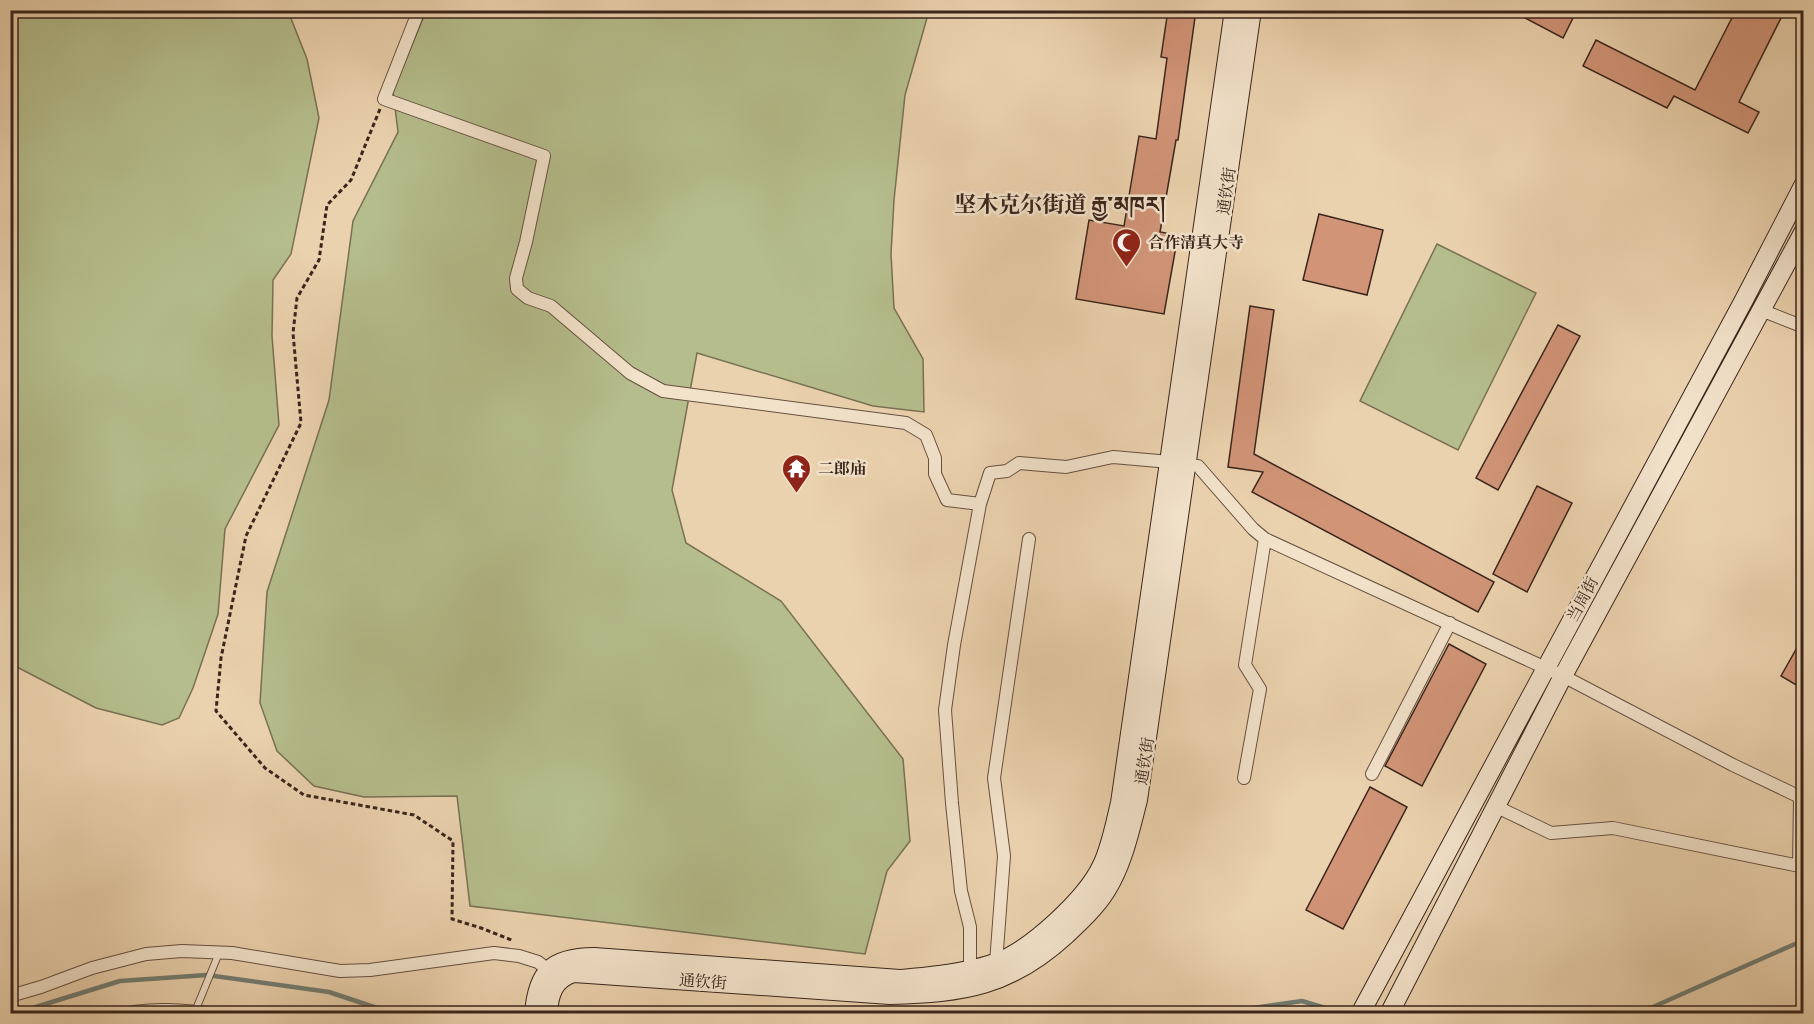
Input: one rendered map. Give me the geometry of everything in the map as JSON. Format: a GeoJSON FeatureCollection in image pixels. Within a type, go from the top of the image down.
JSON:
{"type":"FeatureCollection","features":[{"type":"Feature","properties":{"kind":"main road"},"geometry":{"type":"LineString","coordinates":[[541,1009],[540,982],[548,970],[558,962],[580,957],[900,979],[937,975],[996,963],[1025,945],[1064,915],[1092,883],[1103,864],[1122,792],[1178,464],[1234,10]]}},
{"type":"Feature","properties":{"kind":"main road","name":"通钦街"},"geometry":{"type":"LineString","coordinates":[[541,1009],[558,982],[574,973],[890,995],[937,994],[992,983],[1024,968],[1051,949],[1081,922],[1106,892],[1125,847],[1138,800],[1150,726],[1178,464],[1252,10]]}},
{"type":"Feature","properties":{"kind":"main road","name":"当周街"},"geometry":{"type":"LineString","coordinates":[[1360,1014],[1744,300],[1803,184]]}},
{"type":"Feature","properties":{"kind":"main road","name":"当周街"},"geometry":{"type":"LineString","coordinates":[[1389,1014],[1563,676],[1803,231]]}},
{"type":"Feature","properties":{"kind":"street"},"geometry":{"type":"LineString","coordinates":[[419,10],[384,99],[544,156],[516,278],[517,289],[528,298],[551,306],[630,373],[663,391],[906,423],[926,435],[935,459],[935,474],[947,500],[980,504]]}},
{"type":"Feature","properties":{"kind":"street"},"geometry":{"type":"LineString","coordinates":[[1761,310],[1803,327]]}},
{"type":"Feature","properties":{"kind":"street"},"geometry":{"type":"LineString","coordinates":[[970,968],[970,927],[961,891],[945,710],[954,645],[980,504],[990,473],[1007,471],[1019,464],[1066,467],[1113,457],[1198,466],[1252,530],[1265,539],[1563,676],[1733,765],[1800,797],[1801,867],[1613,828],[1551,833],[1495,806]]}},
{"type":"Feature","properties":{"kind":"street"},"geometry":{"type":"LineString","coordinates":[[996,963],[1004,856],[994,778],[1029,539]]}},
{"type":"Feature","properties":{"kind":"street"},"geometry":{"type":"LineString","coordinates":[[1244,778],[1260,689],[1245,665],[1265,539]]}},
{"type":"Feature","properties":{"kind":"street"},"geometry":{"type":"LineString","coordinates":[[1372,774],[1450,623]]}},
{"type":"Feature","properties":{"kind":"street"},"geometry":{"type":"LineString","coordinates":[[10,996],[92,968],[146,954],[182,951],[340,971],[370,970],[494,953],[519,956],[538,962],[548,970]]}},
{"type":"Feature","properties":{"kind":"lane"},"geometry":{"type":"LineString","coordinates":[[195,1011],[218,956]]}},
{"type":"Feature","properties":{"kind":"lane"},"geometry":{"type":"LineString","coordinates":[[112,1014],[123,1010],[160,1007],[240,1014]]}},
{"type":"Feature","properties":{"kind":"path"},"geometry":{"type":"LineString","coordinates":[[384,99],[351,180],[327,205],[319,260],[297,298],[293,333],[301,423],[246,536],[221,658],[216,711],[265,768],[304,795],[414,815],[453,841],[452,919],[481,927],[515,941],[519,956]]}},
{"type":"Feature","properties":{"kind":"green space"},"geometry":{"type":"Polygon","coordinates":[[[10,11],[288,11],[307,59],[319,118],[291,254],[273,280],[272,336],[279,425],[225,529],[218,614],[193,688],[179,718],[162,725],[96,708],[11,664],[10,11]]]}},
{"type":"Feature","properties":{"kind":"green space"},"geometry":{"type":"Polygon","coordinates":[[[426,11],[929,11],[905,95],[891,254],[894,308],[923,359],[924,412],[873,406],[697,353],[672,490],[686,543],[781,601],[903,759],[910,841],[887,871],[865,954],[470,906],[457,796],[364,797],[314,786],[277,751],[260,703],[267,592],[329,400],[353,221],[398,132],[393,91],[426,11]]]}},
{"type":"Feature","properties":{"kind":"green space"},"geometry":{"type":"Polygon","coordinates":[[[1437,244],[1536,293],[1458,450],[1360,401],[1437,244]]]}},
{"type":"Feature","properties":{"kind":"building"},"geometry":{"type":"Polygon","coordinates":[[[1168,10],[1196,10],[1178,140],[1176,140],[1160,232],[1178,235],[1164,314],[1076,299],[1089,220],[1124,226],[1139,136],[1156,139],[1167,58],[1161,57],[1168,10]]]}},
{"type":"Feature","properties":{"kind":"building"},"geometry":{"type":"Polygon","coordinates":[[[1510,10],[1577,10],[1563,38],[1510,10]]]}},
{"type":"Feature","properties":{"kind":"building"},"geometry":{"type":"Polygon","coordinates":[[[1736,10],[1785,10],[1739,102],[1759,112],[1748,133],[1674,96],[1667,108],[1583,66],[1596,40],[1695,90],[1736,10]]]}},
{"type":"Feature","properties":{"kind":"building"},"geometry":{"type":"Polygon","coordinates":[[[1319,214],[1383,230],[1367,295],[1303,280],[1319,214]]]}},
{"type":"Feature","properties":{"kind":"building"},"geometry":{"type":"Polygon","coordinates":[[[1250,306],[1274,310],[1254,454],[1494,582],[1478,612],[1252,492],[1263,472],[1228,467],[1250,306]]]}},
{"type":"Feature","properties":{"kind":"building"},"geometry":{"type":"Polygon","coordinates":[[[1558,325],[1580,336],[1498,490],[1476,478],[1558,325]]]}},
{"type":"Feature","properties":{"kind":"building"},"geometry":{"type":"Polygon","coordinates":[[[1537,486],[1572,503],[1527,592],[1493,574],[1537,486]]]}},
{"type":"Feature","properties":{"kind":"building"},"geometry":{"type":"Polygon","coordinates":[[[1803,637],[1803,689],[1781,676],[1803,637]]]}},
{"type":"Feature","properties":{"kind":"building"},"geometry":{"type":"Polygon","coordinates":[[[1449,644],[1486,664],[1422,786],[1385,766],[1449,644]]]}},
{"type":"Feature","properties":{"kind":"building"},"geometry":{"type":"Polygon","coordinates":[[[1370,787],[1407,807],[1343,929],[1306,910],[1370,787]]]}},
{"type":"Feature","properties":{"kind":"waterway"},"geometry":{"type":"LineString","coordinates":[[1637,1014],[1804,940]]}},
{"type":"Feature","properties":{"kind":"waterway"},"geometry":{"type":"LineString","coordinates":[[13,1014],[120,981],[207,975],[329,992],[395,1014]]}},
{"type":"Feature","properties":{"kind":"waterway"},"geometry":{"type":"LineString","coordinates":[[1212,1014],[1302,1001],[1345,1014]]}},
{"type":"Feature","properties":{"kind":"place","name":"合作清真大寺"},"geometry":{"type":"Point","coordinates":[1127,268]}},
{"type":"Feature","properties":{"kind":"place","name":"二郎庙"},"geometry":{"type":"Point","coordinates":[797,494]}},
{"type":"Feature","properties":{"kind":"district","name":"坚木克尔街道 རྒྱ་མཁར།"},"geometry":{"type":"Point","coordinates":[1060,204]}}]}
